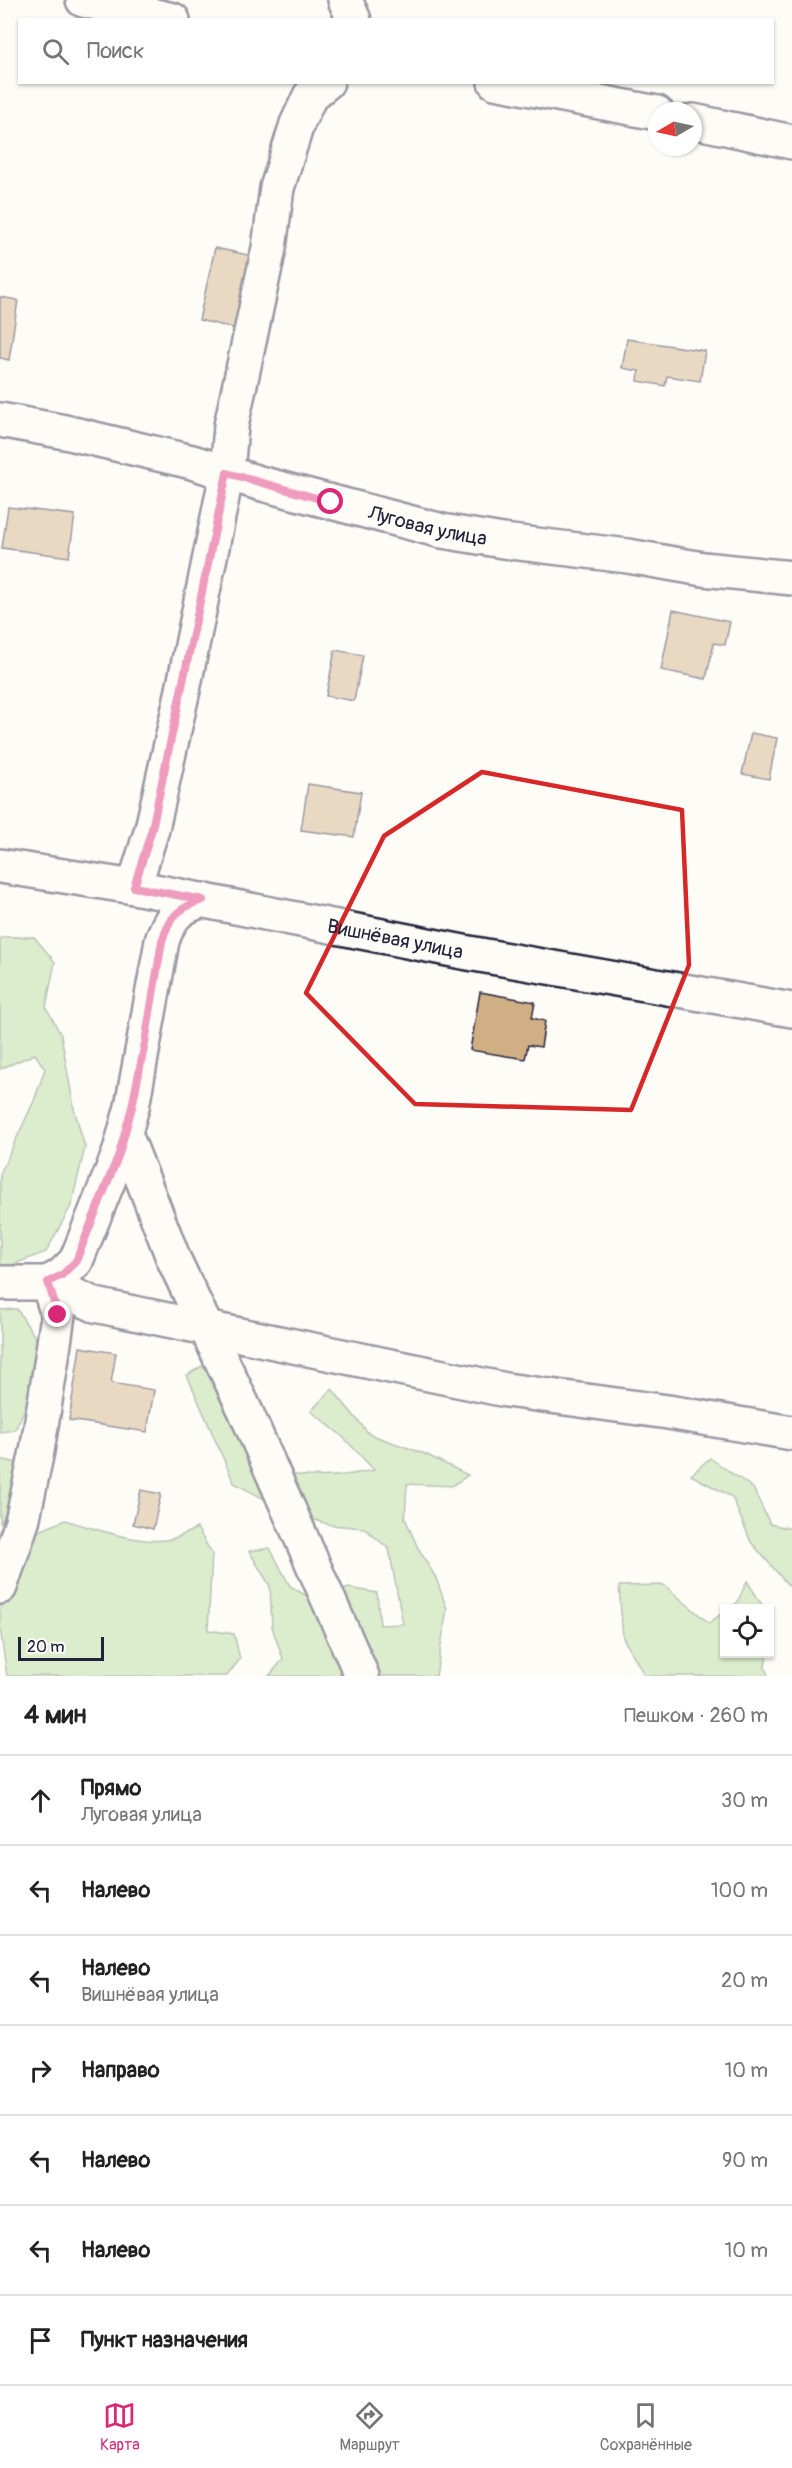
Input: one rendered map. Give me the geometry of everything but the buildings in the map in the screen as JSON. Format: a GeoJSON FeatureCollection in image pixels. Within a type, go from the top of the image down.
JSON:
{"type":"FeatureCollection","features":[{"type":"Feature","properties":{"kind":"street"},"geometry":{"type":"LineString","coordinates":[[83,0],[164,18]]}},
{"type":"Feature","properties":{"kind":"street"},"geometry":{"type":"LineString","coordinates":[[345,0],[353,18]]}},
{"type":"Feature","properties":{"kind":"street"},"geometry":{"type":"LineString","coordinates":[[134,887],[152,829],[227,473],[231,426],[269,248],[277,188],[297,124],[310,96],[325,84]]}},
{"type":"Feature","properties":{"kind":"street"},"geometry":{"type":"LineString","coordinates":[[506,84],[648,110]]}},
{"type":"Feature","properties":{"kind":"street"},"geometry":{"type":"LineString","coordinates":[[702,122],[792,142]]}},
{"type":"Feature","properties":{"kind":"street","name":"Луговая улица"},"geometry":{"type":"LineString","coordinates":[[0,420],[122,445],[442,531],[628,556],[703,569],[792,578]]}},
{"type":"Feature","properties":{"kind":"street","name":"Вишнёвая улица"},"geometry":{"type":"LineString","coordinates":[[0,866],[134,887],[463,952],[792,1010]]}},
{"type":"Feature","properties":{"kind":"street"},"geometry":{"type":"LineString","coordinates":[[0,1283],[48,1282],[62,1275],[76,1261],[125,1134],[145,1043],[162,941],[168,921],[192,903],[203,900]]}},
{"type":"Feature","properties":{"kind":"street"},"geometry":{"type":"LineString","coordinates":[[125,1134],[174,1260],[206,1326],[362,1676]]}},
{"type":"Feature","properties":{"kind":"street"},"geometry":{"type":"LineString","coordinates":[[48,1282],[95,1305],[206,1326],[506,1390],[668,1412],[792,1433]]}},
{"type":"Feature","properties":{"kind":"street"},"geometry":{"type":"LineString","coordinates":[[0,1587],[21,1522],[37,1451],[51,1364],[58,1315],[48,1282]]}},
{"type":"Feature","properties":{"kind":"highlighted area"},"geometry":{"type":"Polygon","coordinates":[[[482,772],[682,810],[689,965],[631,1110],[415,1104],[306,993],[384,836],[482,772]]]}},
{"type":"Feature","properties":{"kind":"green space"},"geometry":{"type":"Polygon","coordinates":[[[34,937],[55,962],[46,1007],[61,1035],[74,1109],[85,1147],[71,1206],[46,1252],[9,1266],[0,1264],[0,1174],[34,1101],[45,1069],[35,1054],[0,1069],[0,939],[34,937]]]}},
{"type":"Feature","properties":{"kind":"green space"},"geometry":{"type":"Polygon","coordinates":[[[17,1309],[40,1345],[33,1391],[15,1430],[0,1432],[0,1310],[17,1309]]]}},
{"type":"Feature","properties":{"kind":"green space"},"geometry":{"type":"Polygon","coordinates":[[[202,1366],[224,1386],[273,1471],[324,1476],[348,1475],[374,1470],[342,1436],[311,1411],[332,1389],[369,1434],[425,1454],[468,1475],[452,1486],[407,1484],[405,1518],[417,1546],[436,1578],[447,1609],[436,1676],[269,1676],[283,1659],[272,1627],[270,1586],[249,1551],[270,1548],[290,1586],[315,1601],[349,1588],[377,1593],[380,1625],[403,1624],[389,1549],[364,1528],[331,1525],[291,1513],[234,1483],[187,1375],[202,1366]]]}},
{"type":"Feature","properties":{"kind":"green space"},"geometry":{"type":"Polygon","coordinates":[[[710,1458],[753,1488],[770,1524],[792,1529],[792,1586],[788,1585],[751,1542],[732,1497],[691,1475],[710,1458]]]}},
{"type":"Feature","properties":{"kind":"green space"},"geometry":{"type":"Polygon","coordinates":[[[0,1459],[22,1464],[19,1484],[0,1524],[0,1459]]]}},
{"type":"Feature","properties":{"kind":"green space"},"geometry":{"type":"Polygon","coordinates":[[[65,1520],[118,1535],[160,1541],[181,1536],[197,1528],[212,1554],[208,1630],[234,1634],[240,1659],[227,1676],[7,1676],[0,1627],[0,1584],[23,1538],[65,1520]]]}},
{"type":"Feature","properties":{"kind":"green space"},"geometry":{"type":"Polygon","coordinates":[[[747,1581],[761,1604],[735,1604],[747,1581]]]}},
{"type":"Feature","properties":{"kind":"green space"},"geometry":{"type":"Polygon","coordinates":[[[664,1585],[709,1623],[720,1615],[720,1658],[766,1658],[765,1667],[768,1676],[645,1676],[623,1638],[619,1586],[664,1585]]]}},
{"type":"Feature","properties":{"kind":"route"},"geometry":{"type":"LineString","coordinates":[[58,1315],[48,1282],[62,1275],[76,1261],[119,1154],[132,1107],[162,941],[168,921],[192,903],[203,900],[134,887],[152,829],[227,473],[331,502]]}}]}
